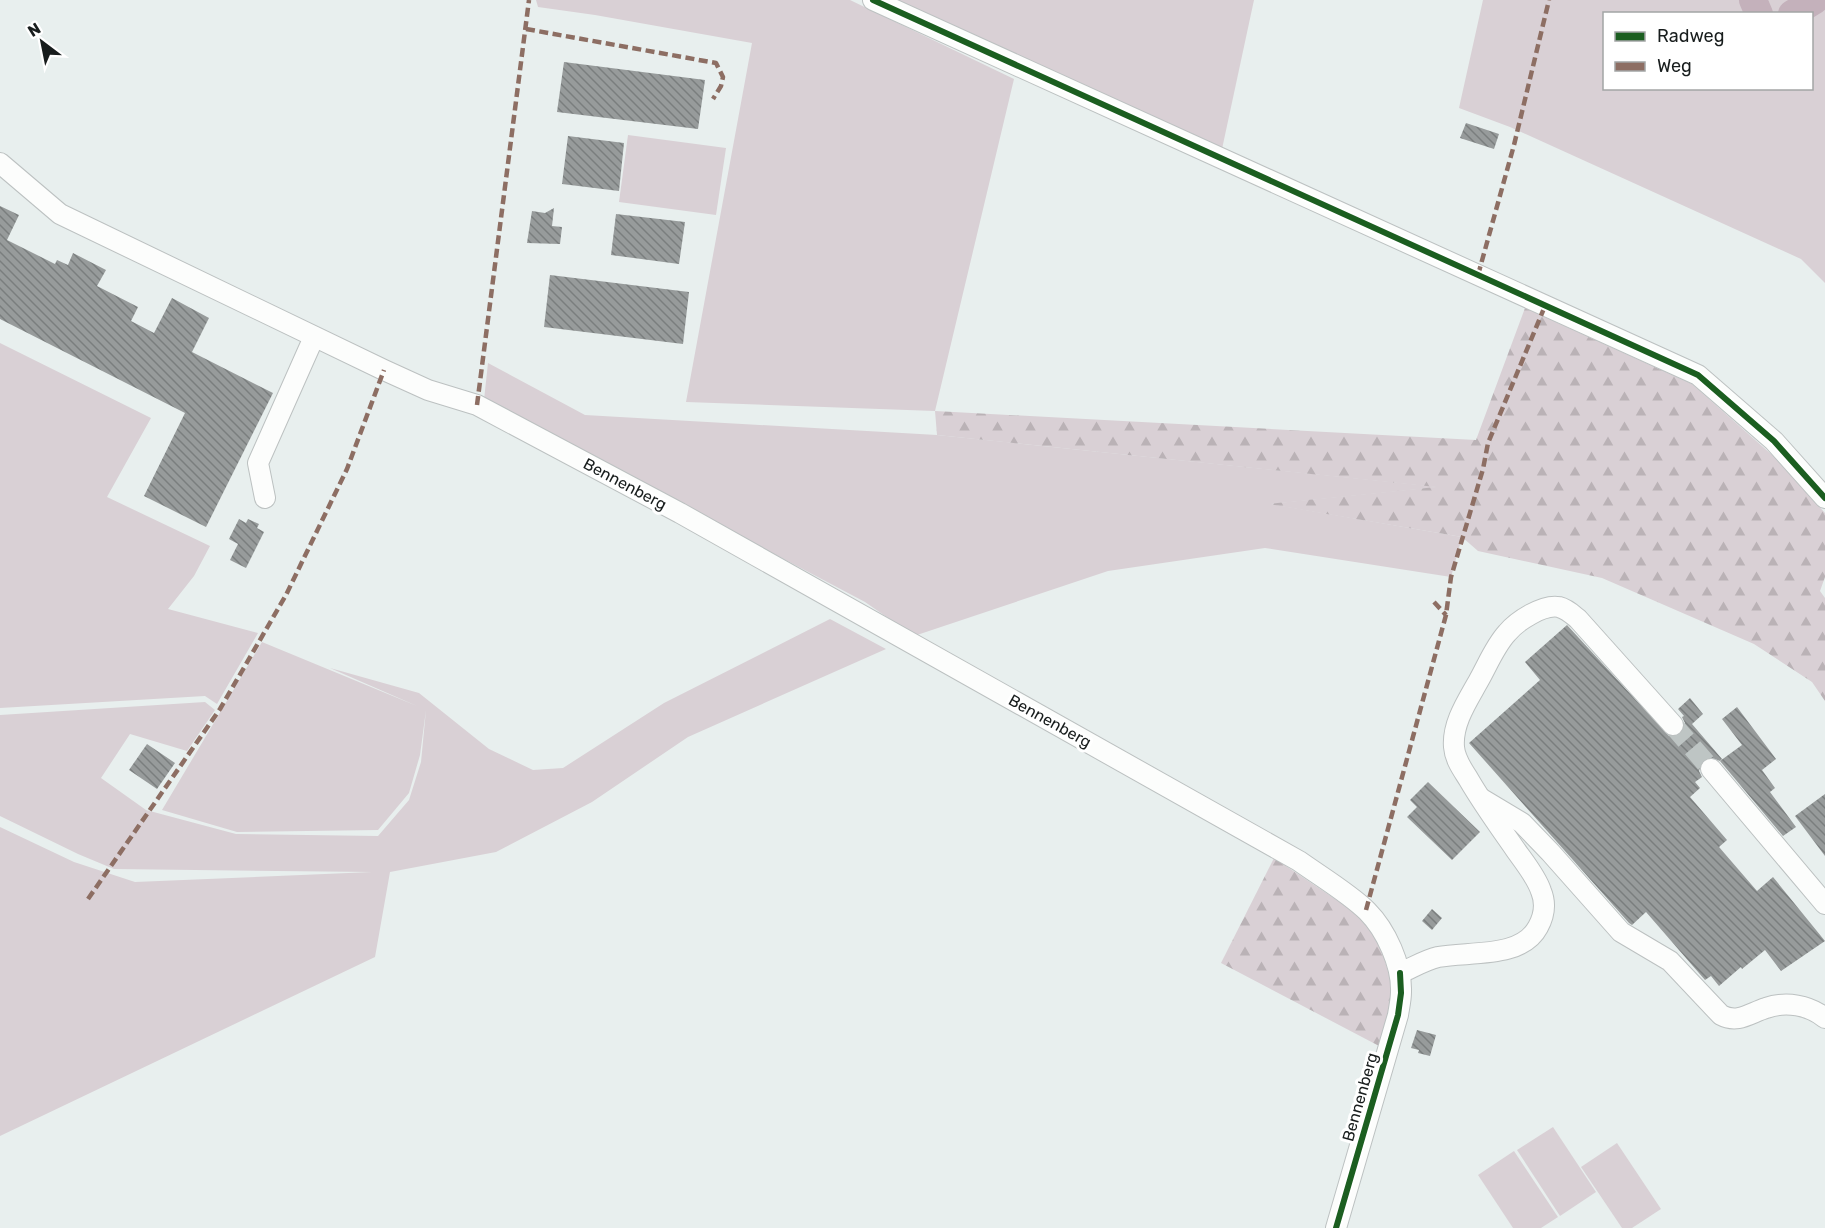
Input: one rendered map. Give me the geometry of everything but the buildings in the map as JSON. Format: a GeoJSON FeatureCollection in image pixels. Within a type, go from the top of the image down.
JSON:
{"type":"FeatureCollection","features":[{"type":"Feature","properties":{"kind":"street"},"geometry":{"type":"LineString","coordinates":[[873,0],[1698,375],[1774,441],[1825,498]]}},
{"type":"Feature","properties":{"kind":"street","name":"Bennenberg"},"geometry":{"type":"LineString","coordinates":[[0,163],[60,214],[428,390],[477,405],[680,513],[1299,861],[1366,910],[1387,940],[1400,973],[1401,993],[1398,1015],[1336,1228]]}},
{"type":"Feature","properties":{"kind":"street"},"geometry":{"type":"LineString","coordinates":[[265,498],[258,463],[314,337]]}},
{"type":"Feature","properties":{"kind":"street"},"geometry":{"type":"LineString","coordinates":[[1400,973],[1435,958],[1461,953],[1504,951],[1519,945],[1531,936],[1543,917],[1542,892],[1535,878],[1479,797],[1459,763],[1454,748],[1455,730],[1463,710],[1508,632],[1536,612],[1547,608],[1557,607],[1569,611],[1673,725]]}},
{"type":"Feature","properties":{"kind":"street"},"geometry":{"type":"LineString","coordinates":[[1710,769],[1825,904]]}},
{"type":"Feature","properties":{"kind":"street"},"geometry":{"type":"LineString","coordinates":[[1479,797],[1522,824],[1621,932],[1670,961],[1721,1014],[1738,1018],[1766,1008],[1785,1005],[1806,1008],[1825,1018]]}},
{"type":"Feature","properties":{"kind":"green space"},"geometry":{"type":"Polygon","coordinates":[[[536,0],[850,0],[1014,79],[935,411],[686,402],[752,43],[538,7],[536,0]]]}},
{"type":"Feature","properties":{"kind":"green space"},"geometry":{"type":"Polygon","coordinates":[[[893,0],[1254,0],[1222,149],[893,0]]]}},
{"type":"Feature","properties":{"kind":"green space"},"geometry":{"type":"Polygon","coordinates":[[[1483,0],[1825,0],[1825,283],[1801,259],[1510,127],[1459,108],[1483,0]]]}},
{"type":"Feature","properties":{"kind":"green space"},"geometry":{"type":"Polygon","coordinates":[[[628,135],[726,148],[716,215],[619,202],[628,135]]]}},
{"type":"Feature","properties":{"kind":"green space"},"geometry":{"type":"Polygon","coordinates":[[[1525,308],[1692,384],[1771,454],[1825,513],[1825,577],[1820,591],[1825,598],[1825,701],[1812,682],[1754,644],[1602,578],[1478,551],[1462,537],[1268,504],[1436,487],[937,435],[935,411],[1476,440],[1525,308]]]}},
{"type":"Feature","properties":{"kind":"green space"},"geometry":{"type":"Polygon","coordinates":[[[0,343],[151,418],[107,497],[210,546],[194,576],[168,609],[258,633],[217,704],[205,696],[0,708],[0,343]]]}},
{"type":"Feature","properties":{"kind":"green space"},"geometry":{"type":"Polygon","coordinates":[[[488,363],[585,415],[937,435],[1440,487],[1271,504],[1462,537],[1451,577],[1265,548],[1108,571],[914,636],[865,602],[484,400],[488,363]]]}},
{"type":"Feature","properties":{"kind":"green space"},"geometry":{"type":"Polygon","coordinates":[[[830,619],[886,649],[688,737],[592,802],[496,852],[390,872],[375,957],[0,1136],[0,827],[74,862],[135,882],[372,872],[114,869],[78,854],[0,816],[0,715],[205,702],[215,710],[187,751],[130,734],[101,778],[146,810],[236,834],[378,836],[409,800],[421,762],[426,710],[420,755],[409,793],[378,830],[237,832],[162,810],[262,642],[417,706],[330,668],[419,693],[489,749],[533,770],[563,768],[664,703],[830,619]]]}},
{"type":"Feature","properties":{"kind":"green space"},"geometry":{"type":"Polygon","coordinates":[[[1274,858],[1359,915],[1381,947],[1395,995],[1381,1047],[1221,963],[1274,858]]]}},
{"type":"Feature","properties":{"kind":"green space"},"geometry":{"type":"Polygon","coordinates":[[[1553,1127],[1596,1192],[1560,1216],[1517,1150],[1553,1127]]]}},
{"type":"Feature","properties":{"kind":"green space"},"geometry":{"type":"Polygon","coordinates":[[[1617,1143],[1661,1209],[1632,1228],[1622,1228],[1581,1167],[1617,1143]]]}},
{"type":"Feature","properties":{"kind":"green space"},"geometry":{"type":"Polygon","coordinates":[[[1514,1151],[1558,1217],[1541,1228],[1513,1228],[1478,1175],[1514,1151]]]}},
{"type":"Feature","properties":{"kind":"waterway"},"geometry":{"type":"LineString","coordinates":[[1753,0],[1758,12]]}},
{"type":"Feature","properties":{"kind":"waterway"},"geometry":{"type":"LineString","coordinates":[[1795,12],[1815,0]]}},
{"type":"Feature","properties":{"kind":"tunnel"},"geometry":{"type":"LineString","coordinates":[[1673,725],[1711,769]]}},
{"type":"Feature","properties":{"kind":"marked path"},"geometry":{"type":"LineString","coordinates":[[477,405],[529,0]]}},
{"type":"Feature","properties":{"kind":"marked path"},"geometry":{"type":"LineString","coordinates":[[1478,275],[1514,145],[1549,0]]}},
{"type":"Feature","properties":{"kind":"marked path"},"geometry":{"type":"LineString","coordinates":[[526,29],[716,63],[723,77],[721,86],[713,99]]}},
{"type":"Feature","properties":{"kind":"marked path"},"geometry":{"type":"LineString","coordinates":[[1366,910],[1446,615],[1451,577],[1483,469],[1488,443],[1545,306]]}},
{"type":"Feature","properties":{"kind":"marked path"},"geometry":{"type":"LineString","coordinates":[[88,899],[220,709],[286,595],[347,469],[384,370]]}},
{"type":"Feature","properties":{"kind":"marked path"},"geometry":{"type":"LineString","coordinates":[[1434,602],[1446,615]]}},
{"type":"Feature","properties":{"kind":"cycle path"},"geometry":{"type":"LineString","coordinates":[[873,0],[1698,375],[1774,441],[1825,498]]}},
{"type":"Feature","properties":{"kind":"cycle path"},"geometry":{"type":"LineString","coordinates":[[1336,1228],[1398,1015],[1401,993],[1400,973]]}}]}
